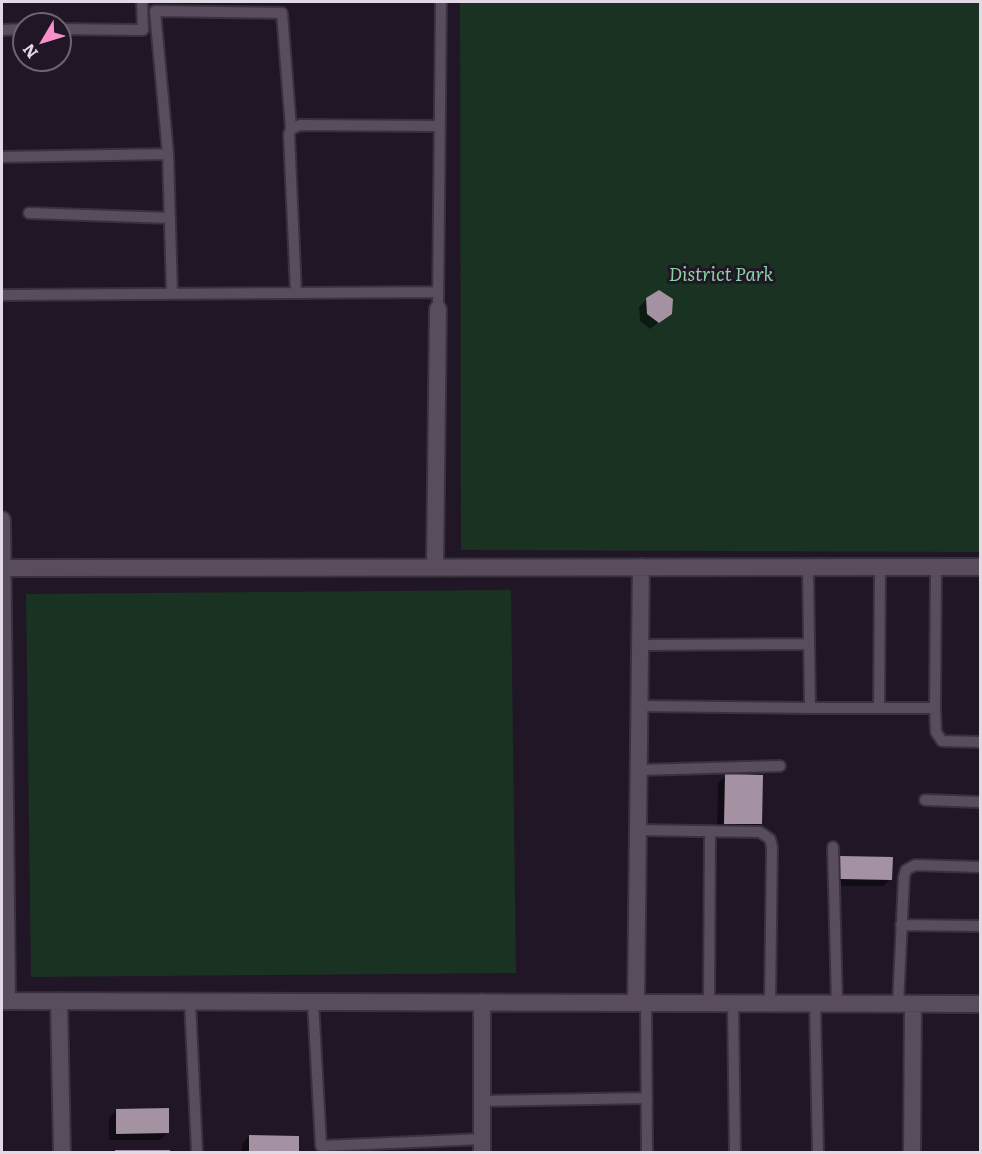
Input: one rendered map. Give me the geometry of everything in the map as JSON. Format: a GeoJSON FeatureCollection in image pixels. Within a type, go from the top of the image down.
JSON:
{"type":"FeatureCollection","features":[{"type":"Feature","properties":{"kind":"street"},"geometry":{"type":"LineString","coordinates":[[435,567],[438,309]]}},
{"type":"Feature","properties":{"kind":"street"},"geometry":{"type":"LineString","coordinates":[[2,520],[4,1000],[981,1004]]}},
{"type":"Feature","properties":{"kind":"street"},"geometry":{"type":"LineString","coordinates":[[641,567],[638,830],[641,1003]]}},
{"type":"Feature","properties":{"kind":"street"},"geometry":{"type":"LineString","coordinates":[[2,568],[981,567]]}},
{"type":"Feature","properties":{"kind":"street"},"geometry":{"type":"LineString","coordinates":[[59,1001],[62,1152]]}},
{"type":"Feature","properties":{"kind":"street"},"geometry":{"type":"LineString","coordinates":[[482,1002],[482,1146]]}},
{"type":"Feature","properties":{"kind":"street"},"geometry":{"type":"LineString","coordinates":[[905,1004],[912,1152]]}},
{"type":"Feature","properties":{"kind":"lane"},"geometry":{"type":"LineString","coordinates":[[265,2],[265,13]]}},
{"type":"Feature","properties":{"kind":"lane"},"geometry":{"type":"LineString","coordinates":[[438,309],[441,2]]}},
{"type":"Feature","properties":{"kind":"lane"},"geometry":{"type":"LineString","coordinates":[[72,29],[143,30],[142,6],[155,11],[197,7],[282,14],[291,129],[289,134],[296,293]]}},
{"type":"Feature","properties":{"kind":"lane"},"geometry":{"type":"LineString","coordinates":[[155,11],[168,154],[172,294]]}},
{"type":"Feature","properties":{"kind":"lane"},"geometry":{"type":"LineString","coordinates":[[291,129],[300,125],[439,126]]}},
{"type":"Feature","properties":{"kind":"lane"},"geometry":{"type":"LineString","coordinates":[[2,157],[168,154]]}},
{"type":"Feature","properties":{"kind":"lane"},"geometry":{"type":"LineString","coordinates":[[29,213],[170,218]]}},
{"type":"Feature","properties":{"kind":"lane"},"geometry":{"type":"LineString","coordinates":[[2,295],[438,292]]}},
{"type":"Feature","properties":{"kind":"lane"},"geometry":{"type":"LineString","coordinates":[[936,566],[936,732],[942,741],[981,742]]}},
{"type":"Feature","properties":{"kind":"lane"},"geometry":{"type":"LineString","coordinates":[[808,567],[810,708]]}},
{"type":"Feature","properties":{"kind":"lane"},"geometry":{"type":"LineString","coordinates":[[879,708],[880,567]]}},
{"type":"Feature","properties":{"kind":"lane"},"geometry":{"type":"LineString","coordinates":[[641,645],[809,644]]}},
{"type":"Feature","properties":{"kind":"lane"},"geometry":{"type":"LineString","coordinates":[[640,706],[935,708]]}},
{"type":"Feature","properties":{"kind":"lane"},"geometry":{"type":"LineString","coordinates":[[639,770],[780,766]]}},
{"type":"Feature","properties":{"kind":"lane"},"geometry":{"type":"LineString","coordinates":[[925,800],[981,802]]}},
{"type":"Feature","properties":{"kind":"lane"},"geometry":{"type":"LineString","coordinates":[[638,830],[760,832],[770,838],[772,847],[770,1004]]}},
{"type":"Feature","properties":{"kind":"lane"},"geometry":{"type":"LineString","coordinates":[[709,1003],[710,831]]}},
{"type":"Feature","properties":{"kind":"lane"},"geometry":{"type":"LineString","coordinates":[[833,847],[837,1004]]}},
{"type":"Feature","properties":{"kind":"lane"},"geometry":{"type":"LineString","coordinates":[[905,1004],[901,925],[904,877],[910,867],[915,865],[981,867]]}},
{"type":"Feature","properties":{"kind":"lane"},"geometry":{"type":"LineString","coordinates":[[901,925],[981,926]]}},
{"type":"Feature","properties":{"kind":"lane"},"geometry":{"type":"LineString","coordinates":[[190,1001],[197,1152]]}},
{"type":"Feature","properties":{"kind":"lane"},"geometry":{"type":"LineString","coordinates":[[313,1002],[321,1149],[482,1146]]}},
{"type":"Feature","properties":{"kind":"lane"},"geometry":{"type":"LineString","coordinates":[[641,1003],[647,1098],[647,1152]]}},
{"type":"Feature","properties":{"kind":"lane"},"geometry":{"type":"LineString","coordinates":[[733,1004],[735,1152]]}},
{"type":"Feature","properties":{"kind":"lane"},"geometry":{"type":"LineString","coordinates":[[815,1004],[818,1152]]}},
{"type":"Feature","properties":{"kind":"lane"},"geometry":{"type":"LineString","coordinates":[[482,1101],[647,1098]]}},
{"type":"Feature","properties":{"kind":"green space","name":"District Park"},"geometry":{"type":"Polygon","coordinates":[[[460,2],[980,2],[980,552],[461,550],[460,2]]]}},
{"type":"Feature","properties":{"kind":"green space"},"geometry":{"type":"Polygon","coordinates":[[[511,590],[516,973],[31,977],[26,594],[511,590]]]}},
{"type":"Feature","properties":{"kind":"building"},"geometry":{"type":"Polygon","coordinates":[[[659,290],[673,299],[672,314],[659,323],[647,314],[646,298],[659,290]]]}},
{"type":"Feature","properties":{"kind":"building"},"geometry":{"type":"Polygon","coordinates":[[[725,774],[763,775],[762,824],[724,824],[725,774]]]}},
{"type":"Feature","properties":{"kind":"building"},"geometry":{"type":"Polygon","coordinates":[[[840,856],[893,857],[892,880],[840,879],[840,856]]]}},
{"type":"Feature","properties":{"kind":"building"},"geometry":{"type":"Polygon","coordinates":[[[169,1108],[169,1133],[116,1134],[116,1109],[169,1108]]]}},
{"type":"Feature","properties":{"kind":"building"},"geometry":{"type":"Polygon","coordinates":[[[249,1135],[299,1136],[299,1152],[249,1152],[249,1135]]]}},
{"type":"Feature","properties":{"kind":"building"},"geometry":{"type":"Polygon","coordinates":[[[115,1150],[170,1150],[170,1152],[115,1152],[115,1150]]]}}]}
